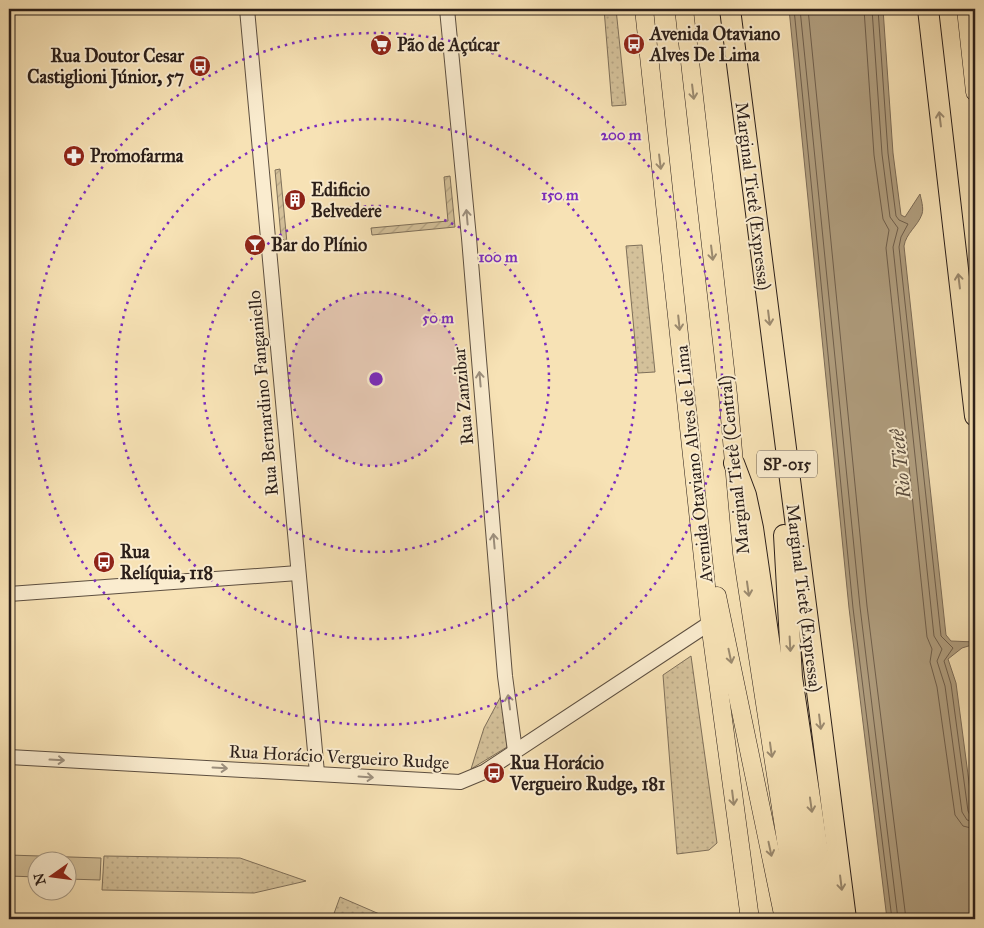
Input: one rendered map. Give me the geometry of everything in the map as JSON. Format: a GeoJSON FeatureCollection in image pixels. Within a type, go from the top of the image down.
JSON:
{"type":"FeatureCollection","features":[{"type":"Feature","properties":{"kind":"highway","name":"Avenida Otaviano Alves de Lima"},"geometry":{"type":"LineString","coordinates":[[644,9],[705,558],[710,623],[750,919]]}},
{"type":"Feature","properties":{"kind":"highway","name":"Marginal Tietê (Central)"},"geometry":{"type":"LineString","coordinates":[[684,9],[734,463],[742,553],[798,919]]}},
{"type":"Feature","properties":{"kind":"highway","name":"Marginal Tietê (Expressa)"},"geometry":{"type":"LineString","coordinates":[[730,9],[846,919]]}},
{"type":"Feature","properties":{"kind":"highway"},"geometry":{"type":"LineString","coordinates":[[928,9],[975,416]]}},
{"type":"Feature","properties":{"kind":"highway"},"geometry":{"type":"LineString","coordinates":[[966,9],[975,92]]}},
{"type":"Feature","properties":{"kind":"highway"},"geometry":{"type":"LineString","coordinates":[[734,463],[744,488],[753,528],[809,919]]}},
{"type":"Feature","properties":{"kind":"highway","name":"SP-015"},"geometry":{"type":"LineString","coordinates":[[788,474],[782,500],[792,676],[828,919]]}},
{"type":"Feature","properties":{"kind":"highway"},"geometry":{"type":"LineString","coordinates":[[705,558],[712,576],[728,647],[784,919]]}},
{"type":"Feature","properties":{"kind":"street","name":"Rua Bernardino Fanganiello"},"geometry":{"type":"LineString","coordinates":[[247,9],[317,773]]}},
{"type":"Feature","properties":{"kind":"street","name":"Rua Zanzibar"},"geometry":{"type":"LineString","coordinates":[[447,9],[469,238],[505,676],[516,750]]}},
{"type":"Feature","properties":{"kind":"street"},"geometry":{"type":"LineString","coordinates":[[9,594],[298,573]]}},
{"type":"Feature","properties":{"kind":"street","name":"Rua Horácio Vergueiro Rudge"},"geometry":{"type":"LineString","coordinates":[[9,757],[460,782],[484,772],[710,623]]}},
{"type":"Feature","properties":{"kind":"shaded area"},"geometry":{"type":"Polygon","coordinates":[[[604,9],[616,9],[626,105],[612,106],[604,9]]]}},
{"type":"Feature","properties":{"kind":"shaded area"},"geometry":{"type":"Polygon","coordinates":[[[280,169],[287,243],[281,237],[275,170],[280,169]]]}},
{"type":"Feature","properties":{"kind":"shaded area"},"geometry":{"type":"Polygon","coordinates":[[[450,176],[455,227],[372,235],[371,228],[448,221],[444,177],[450,176]]]}},
{"type":"Feature","properties":{"kind":"shaded area"},"geometry":{"type":"Polygon","coordinates":[[[642,245],[655,372],[638,373],[626,246],[642,245]]]}},
{"type":"Feature","properties":{"kind":"shaded area"},"geometry":{"type":"Polygon","coordinates":[[[691,656],[717,843],[709,850],[677,854],[663,675],[691,656]]]}},
{"type":"Feature","properties":{"kind":"shaded area"},"geometry":{"type":"Polygon","coordinates":[[[501,696],[507,747],[471,769],[484,728],[501,696]]]}},
{"type":"Feature","properties":{"kind":"shaded area"},"geometry":{"type":"Polygon","coordinates":[[[9,855],[28,856],[28,877],[9,876],[9,855]]]}},
{"type":"Feature","properties":{"kind":"shaded area"},"geometry":{"type":"Polygon","coordinates":[[[104,856],[240,858],[306,881],[254,893],[102,890],[104,856]]]}},
{"type":"Feature","properties":{"kind":"shaded area"},"geometry":{"type":"Polygon","coordinates":[[[78,857],[101,858],[100,880],[78,879],[78,857]]]}},
{"type":"Feature","properties":{"kind":"shaded area"},"geometry":{"type":"Polygon","coordinates":[[[340,897],[391,919],[332,919],[340,897]]]}},
{"type":"Feature","properties":{"kind":"water","name":"Rio Tietê"},"geometry":{"type":"Polygon","coordinates":[[[789,9],[883,9],[893,153],[901,215],[905,217],[920,194],[923,206],[923,212],[907,237],[904,246],[946,635],[951,641],[975,642],[975,644],[962,648],[948,659],[956,683],[975,828],[975,919],[887,919],[849,608],[789,9]]]}},
{"type":"Feature","properties":{"kind":"place","name":"Avenida Otaviano Alves De Lima"},"geometry":{"type":"Point","coordinates":[634,44]}},
{"type":"Feature","properties":{"kind":"place","name":"Pão de Açúcar"},"geometry":{"type":"Point","coordinates":[381,45]}},
{"type":"Feature","properties":{"kind":"place","name":"Rua Doutor Cesar Castiglioni Júnior, 57"},"geometry":{"type":"Point","coordinates":[200,66]}},
{"type":"Feature","properties":{"kind":"place","name":"Promofarma"},"geometry":{"type":"Point","coordinates":[74,156]}},
{"type":"Feature","properties":{"kind":"place","name":"Edificio Belvedere"},"geometry":{"type":"Point","coordinates":[295,200]}},
{"type":"Feature","properties":{"kind":"place","name":"Bar do Plínio"},"geometry":{"type":"Point","coordinates":[255,245]}},
{"type":"Feature","properties":{"kind":"place","name":"Rua Relíquia, 118"},"geometry":{"type":"Point","coordinates":[104,562]}},
{"type":"Feature","properties":{"kind":"place","name":"Rua Horácio Vergueiro Rudge, 181"},"geometry":{"type":"Point","coordinates":[494,773]}}]}
